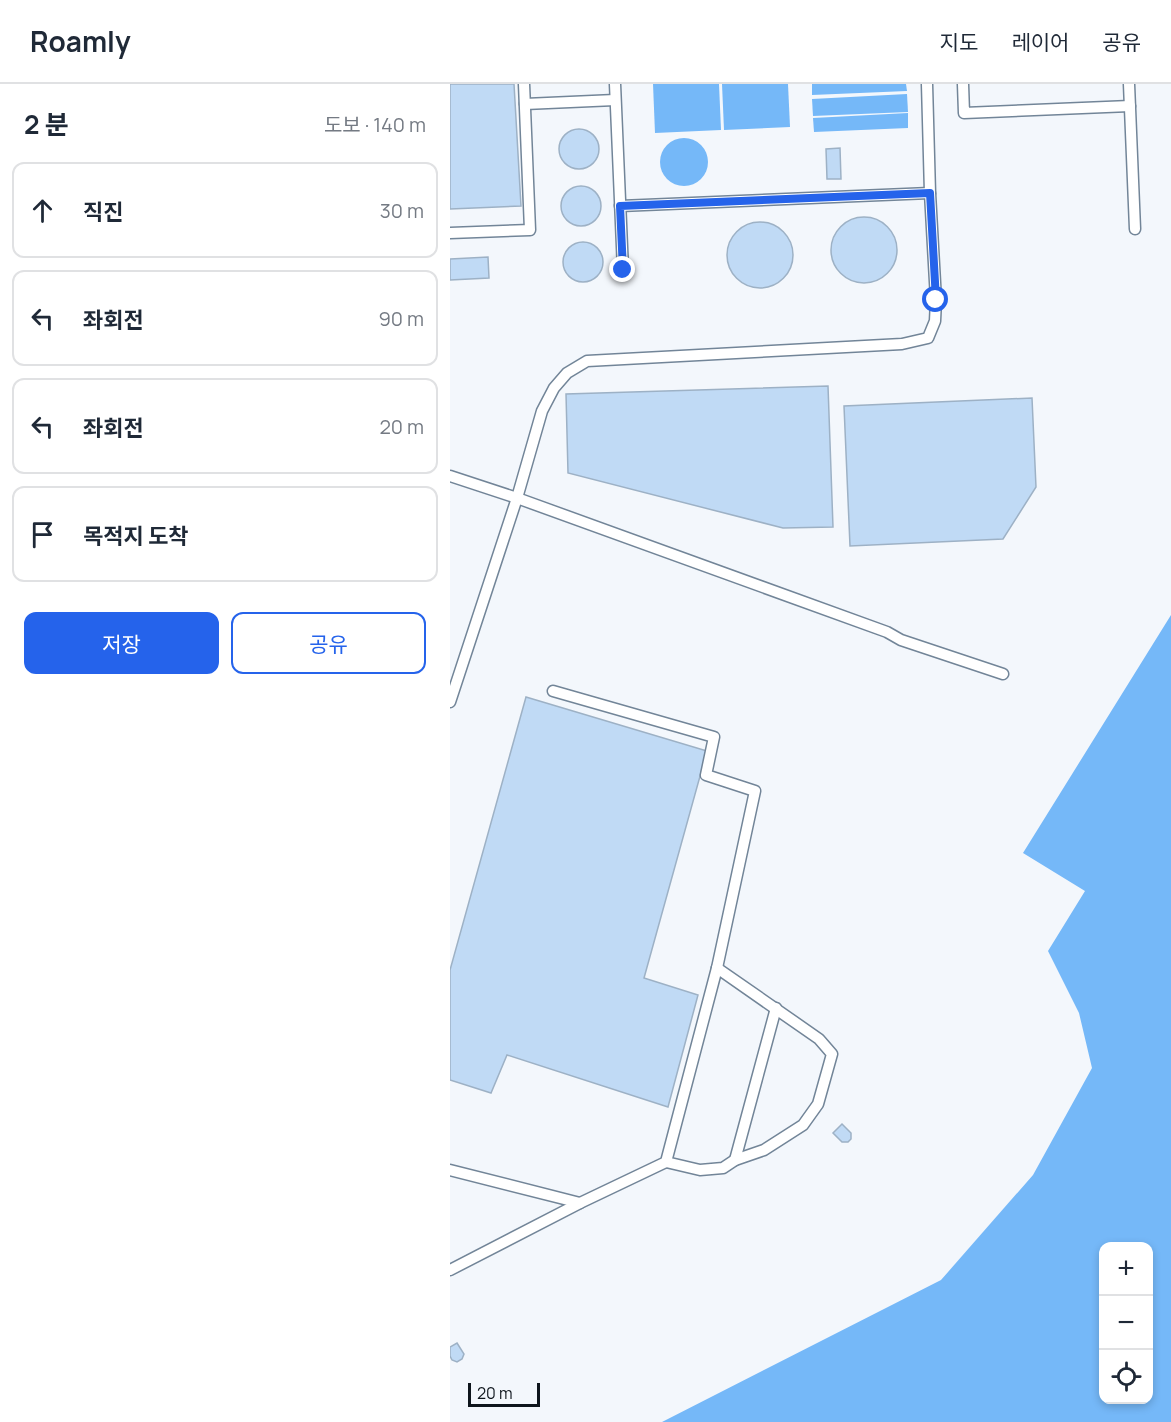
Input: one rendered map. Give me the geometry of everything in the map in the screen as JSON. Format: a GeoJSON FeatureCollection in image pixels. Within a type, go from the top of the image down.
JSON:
{"type":"FeatureCollection","features":[{"type":"Feature","properties":{"kind":"lane"},"geometry":{"type":"LineString","coordinates":[[450,233],[530,230],[524,84]]}},
{"type":"Feature","properties":{"kind":"lane"},"geometry":{"type":"LineString","coordinates":[[615,84],[623,270]]}},
{"type":"Feature","properties":{"kind":"lane"},"geometry":{"type":"LineString","coordinates":[[450,702],[543,411],[554,388],[567,372],[587,361],[902,344],[928,338],[935,321],[936,300],[927,84]]}},
{"type":"Feature","properties":{"kind":"lane"},"geometry":{"type":"LineString","coordinates":[[963,84],[964,113],[1130,106]]}},
{"type":"Feature","properties":{"kind":"lane"},"geometry":{"type":"LineString","coordinates":[[1129,84],[1135,229]]}},
{"type":"Feature","properties":{"kind":"lane"},"geometry":{"type":"LineString","coordinates":[[525,104],[615,100]]}},
{"type":"Feature","properties":{"kind":"lane"},"geometry":{"type":"LineString","coordinates":[[620,206],[930,193]]}},
{"type":"Feature","properties":{"kind":"lane"},"geometry":{"type":"LineString","coordinates":[[450,476],[517,498],[887,632],[901,640],[1003,674]]}},
{"type":"Feature","properties":{"kind":"lane"},"geometry":{"type":"LineString","coordinates":[[553,691],[714,737],[706,775],[755,791],[717,969],[666,1162]]}},
{"type":"Feature","properties":{"kind":"lane"},"geometry":{"type":"LineString","coordinates":[[450,1270],[666,1162],[700,1170],[723,1168],[735,1160],[764,1150],[803,1125],[818,1104],[832,1054],[819,1039],[717,969]]}},
{"type":"Feature","properties":{"kind":"lane"},"geometry":{"type":"LineString","coordinates":[[735,1160],[776,1008]]}},
{"type":"Feature","properties":{"kind":"lane"},"geometry":{"type":"LineString","coordinates":[[450,1170],[580,1203]]}},
{"type":"Feature","properties":{"kind":"water"},"geometry":{"type":"Polygon","coordinates":[[[653,84],[719,84],[721,130],[655,133],[653,84]]]}},
{"type":"Feature","properties":{"kind":"water"},"geometry":{"type":"Polygon","coordinates":[[[722,84],[788,84],[790,127],[724,130],[722,84]]]}},
{"type":"Feature","properties":{"kind":"water"},"geometry":{"type":"Polygon","coordinates":[[[812,84],[906,84],[907,91],[812,95],[812,84]]]}},
{"type":"Feature","properties":{"kind":"water"},"geometry":{"type":"Polygon","coordinates":[[[907,94],[908,112],[813,116],[812,99],[907,94]]]}},
{"type":"Feature","properties":{"kind":"water"},"geometry":{"type":"Polygon","coordinates":[[[908,113],[908,128],[814,132],[813,118],[908,113]]]}},
{"type":"Feature","properties":{"kind":"water"},"geometry":{"type":"Polygon","coordinates":[[[684,138],[701,145],[708,162],[701,179],[684,186],[667,179],[660,162],[667,145],[684,138]]]}},
{"type":"Feature","properties":{"kind":"water"},"geometry":{"type":"Polygon","coordinates":[[[1171,615],[1171,1422],[662,1422],[941,1280],[1033,1175],[1092,1068],[1079,1013],[1048,951],[1085,891],[1023,853],[1171,615]]]}},
{"type":"Feature","properties":{"kind":"building"},"geometry":{"type":"Polygon","coordinates":[[[450,84],[514,84],[521,206],[450,209],[450,84]]]}},
{"type":"Feature","properties":{"kind":"building"},"geometry":{"type":"Polygon","coordinates":[[[579,129],[593,135],[599,149],[593,163],[579,169],[565,163],[559,149],[565,135],[579,129]]]}},
{"type":"Feature","properties":{"kind":"building"},"geometry":{"type":"Polygon","coordinates":[[[840,148],[841,179],[827,179],[826,149],[840,148]]]}},
{"type":"Feature","properties":{"kind":"building"},"geometry":{"type":"Polygon","coordinates":[[[581,186],[595,192],[601,206],[595,220],[581,226],[567,220],[561,206],[567,192],[581,186]]]}},
{"type":"Feature","properties":{"kind":"building"},"geometry":{"type":"Polygon","coordinates":[[[864,217],[877,220],[887,227],[894,237],[897,250],[894,263],[887,273],[877,280],[864,283],[851,280],[841,273],[834,263],[831,250],[834,237],[841,227],[851,220],[864,217]]]}},
{"type":"Feature","properties":{"kind":"building"},"geometry":{"type":"Polygon","coordinates":[[[760,222],[773,225],[783,232],[790,242],[793,255],[790,268],[783,278],[773,285],[760,288],[747,285],[737,278],[730,268],[727,255],[730,242],[737,232],[747,225],[760,222]]]}},
{"type":"Feature","properties":{"kind":"building"},"geometry":{"type":"Polygon","coordinates":[[[583,242],[597,248],[603,262],[597,276],[583,282],[569,276],[563,262],[569,248],[583,242]]]}},
{"type":"Feature","properties":{"kind":"building"},"geometry":{"type":"Polygon","coordinates":[[[488,257],[489,278],[450,280],[450,259],[488,257]]]}},
{"type":"Feature","properties":{"kind":"building"},"geometry":{"type":"Polygon","coordinates":[[[828,386],[833,527],[783,528],[568,473],[566,394],[828,386]]]}},
{"type":"Feature","properties":{"kind":"building"},"geometry":{"type":"Polygon","coordinates":[[[1032,398],[1036,487],[1003,539],[850,546],[844,406],[1032,398]]]}},
{"type":"Feature","properties":{"kind":"building"},"geometry":{"type":"Polygon","coordinates":[[[526,697],[707,751],[644,978],[698,995],[668,1107],[507,1055],[491,1093],[450,1080],[450,970],[526,697]]]}},
{"type":"Feature","properties":{"kind":"building"},"geometry":{"type":"Polygon","coordinates":[[[842,1124],[851,1133],[851,1139],[848,1142],[842,1142],[833,1133],[842,1124]]]}},
{"type":"Feature","properties":{"kind":"building"},"geometry":{"type":"Polygon","coordinates":[[[457,1343],[464,1354],[457,1362],[450,1356],[450,1347],[457,1343]]]}},
{"type":"Feature","properties":{"kind":"route"},"geometry":{"type":"LineString","coordinates":[[623,270],[620,206],[930,193],[936,300]]}}]}
